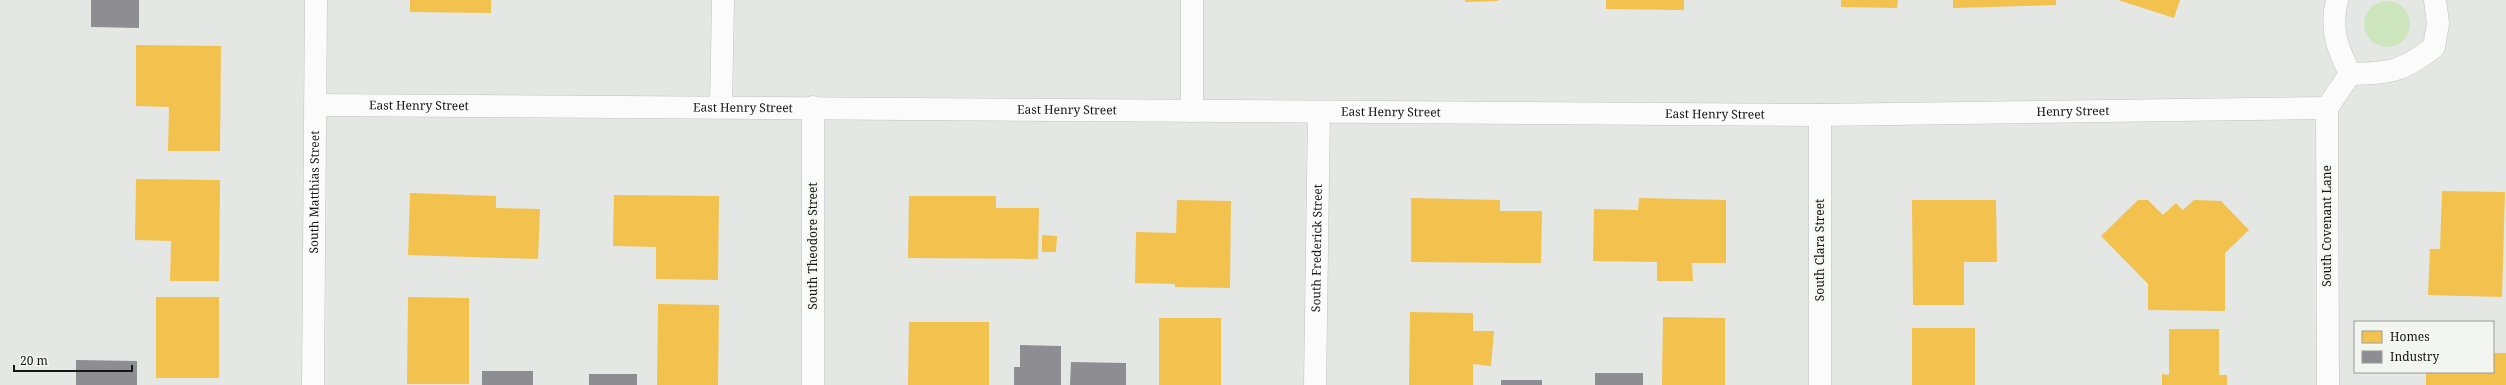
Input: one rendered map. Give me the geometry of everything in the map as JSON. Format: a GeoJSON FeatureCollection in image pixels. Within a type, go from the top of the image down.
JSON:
{"type":"FeatureCollection","features":[{"type":"Feature","properties":{"kind":"street","name":"South Matthias Street"},"geometry":{"type":"LineString","coordinates":[[313,385],[316,0]]}},
{"type":"Feature","properties":{"kind":"street"},"geometry":{"type":"LineString","coordinates":[[721,107],[724,0]]}},
{"type":"Feature","properties":{"kind":"street"},"geometry":{"type":"LineString","coordinates":[[1192,0],[1192,111]]}},
{"type":"Feature","properties":{"kind":"street"},"geometry":{"type":"LineString","coordinates":[[2337,0],[2332,21],[2338,49],[2350,74]]}},
{"type":"Feature","properties":{"kind":"street"},"geometry":{"type":"LineString","coordinates":[[2350,74],[2389,73],[2413,63],[2434,47],[2438,23],[2434,0]]}},
{"type":"Feature","properties":{"kind":"street"},"geometry":{"type":"LineString","coordinates":[[2327,108],[2350,74]]}},
{"type":"Feature","properties":{"kind":"street","name":"East Henry Street"},"geometry":{"type":"LineString","coordinates":[[315,105],[813,107],[1820,115]]}},
{"type":"Feature","properties":{"kind":"street","name":"South Theodore Street"},"geometry":{"type":"LineString","coordinates":[[813,107],[813,385]]}},
{"type":"Feature","properties":{"kind":"street","name":"Henry Street"},"geometry":{"type":"LineString","coordinates":[[1820,115],[2327,108]]}},
{"type":"Feature","properties":{"kind":"street","name":"South Covenant Lane"},"geometry":{"type":"LineString","coordinates":[[2327,108],[2328,385]]}},
{"type":"Feature","properties":{"kind":"street","name":"South Frederick Street"},"geometry":{"type":"LineString","coordinates":[[1315,385],[1319,112]]}},
{"type":"Feature","properties":{"kind":"street","name":"South Clara Street"},"geometry":{"type":"LineString","coordinates":[[1820,115],[1820,385]]}},
{"type":"Feature","properties":{"kind":"green space"},"geometry":{"type":"Polygon","coordinates":[[[2382,1],[2392,1],[2400,5],[2406,11],[2410,19],[2410,29],[2406,37],[2400,43],[2392,47],[2382,47],[2374,43],[2368,37],[2364,29],[2364,19],[2368,11],[2374,5],[2382,1]]]}},
{"type":"Feature","properties":{"kind":"building: Homes"},"geometry":{"type":"Polygon","coordinates":[[[410,0],[491,0],[491,13],[410,12],[410,0]]]}},
{"type":"Feature","properties":{"kind":"building: Homes"},"geometry":{"type":"Polygon","coordinates":[[[1465,0],[1498,0],[1498,1],[1465,2],[1465,0]]]}},
{"type":"Feature","properties":{"kind":"building: Homes"},"geometry":{"type":"Polygon","coordinates":[[[1606,0],[1684,0],[1684,10],[1606,9],[1606,0]]]}},
{"type":"Feature","properties":{"kind":"building: Homes"},"geometry":{"type":"Polygon","coordinates":[[[1841,0],[1898,0],[1897,8],[1841,7],[1841,0]]]}},
{"type":"Feature","properties":{"kind":"building: Homes"},"geometry":{"type":"Polygon","coordinates":[[[1953,0],[2056,0],[2056,5],[1953,8],[1953,0]]]}},
{"type":"Feature","properties":{"kind":"building: Homes"},"geometry":{"type":"Polygon","coordinates":[[[2118,0],[2180,0],[2174,18],[2118,0]]]}},
{"type":"Feature","properties":{"kind":"building: Homes"},"geometry":{"type":"Polygon","coordinates":[[[136,45],[221,46],[220,151],[168,151],[169,107],[136,106],[136,45]]]}},
{"type":"Feature","properties":{"kind":"building: Homes"},"geometry":{"type":"Polygon","coordinates":[[[136,179],[220,180],[219,281],[170,281],[171,241],[135,240],[136,179]]]}},
{"type":"Feature","properties":{"kind":"building: Homes"},"geometry":{"type":"Polygon","coordinates":[[[2442,191],[2505,192],[2502,297],[2428,295],[2430,249],[2440,249],[2442,191]]]}},
{"type":"Feature","properties":{"kind":"building: Homes"},"geometry":{"type":"Polygon","coordinates":[[[410,193],[496,196],[496,208],[540,209],[538,259],[408,255],[410,193]]]}},
{"type":"Feature","properties":{"kind":"building: Homes"},"geometry":{"type":"Polygon","coordinates":[[[614,195],[719,196],[718,280],[656,279],[656,247],[613,246],[614,195]]]}},
{"type":"Feature","properties":{"kind":"building: Homes"},"geometry":{"type":"Polygon","coordinates":[[[909,196],[996,196],[996,208],[1039,208],[1038,259],[908,258],[909,196]]]}},
{"type":"Feature","properties":{"kind":"building: Homes"},"geometry":{"type":"Polygon","coordinates":[[[1411,198],[1500,200],[1500,211],[1542,211],[1541,263],[1411,262],[1411,198]]]}},
{"type":"Feature","properties":{"kind":"building: Homes"},"geometry":{"type":"Polygon","coordinates":[[[1639,198],[1726,200],[1726,263],[1692,263],[1693,281],[1657,281],[1657,262],[1593,261],[1594,209],[1638,210],[1639,198]]]}},
{"type":"Feature","properties":{"kind":"building: Homes"},"geometry":{"type":"Polygon","coordinates":[[[1177,200],[1231,201],[1230,288],[1175,287],[1175,284],[1135,283],[1136,232],[1176,233],[1177,200]]]}},
{"type":"Feature","properties":{"kind":"building: Homes"},"geometry":{"type":"Polygon","coordinates":[[[1912,200],[1996,200],[1997,262],[1964,262],[1964,305],[1913,305],[1912,200]]]}},
{"type":"Feature","properties":{"kind":"building: Homes"},"geometry":{"type":"Polygon","coordinates":[[[2138,200],[2148,200],[2163,215],[2176,203],[2183,210],[2194,200],[2221,201],[2249,230],[2225,253],[2225,311],[2148,310],[2148,284],[2101,236],[2138,200]]]}},
{"type":"Feature","properties":{"kind":"building: Homes"},"geometry":{"type":"Polygon","coordinates":[[[1042,235],[1057,236],[1056,252],[1042,252],[1042,235]]]}},
{"type":"Feature","properties":{"kind":"building: Homes"},"geometry":{"type":"Polygon","coordinates":[[[156,297],[219,297],[219,378],[156,378],[156,297]]]}},
{"type":"Feature","properties":{"kind":"building: Homes"},"geometry":{"type":"Polygon","coordinates":[[[408,297],[469,298],[469,384],[407,384],[408,297]]]}},
{"type":"Feature","properties":{"kind":"building: Homes"},"geometry":{"type":"Polygon","coordinates":[[[658,304],[719,305],[718,385],[657,385],[658,304]]]}},
{"type":"Feature","properties":{"kind":"building: Homes"},"geometry":{"type":"Polygon","coordinates":[[[1410,312],[1473,313],[1473,331],[1494,331],[1491,366],[1473,364],[1473,385],[1409,385],[1410,312]]]}},
{"type":"Feature","properties":{"kind":"building: Homes"},"geometry":{"type":"Polygon","coordinates":[[[1663,317],[1725,318],[1725,385],[1662,385],[1663,317]]]}},
{"type":"Feature","properties":{"kind":"building: Homes"},"geometry":{"type":"Polygon","coordinates":[[[1159,318],[1221,318],[1221,385],[1159,385],[1159,318]]]}},
{"type":"Feature","properties":{"kind":"building: Homes"},"geometry":{"type":"Polygon","coordinates":[[[909,322],[989,322],[989,385],[908,385],[909,322]]]}},
{"type":"Feature","properties":{"kind":"building: Homes"},"geometry":{"type":"Polygon","coordinates":[[[1912,328],[1975,328],[1975,385],[1912,385],[1912,328]]]}},
{"type":"Feature","properties":{"kind":"building: Homes"},"geometry":{"type":"Polygon","coordinates":[[[2169,329],[2219,329],[2219,375],[2227,375],[2227,385],[2162,385],[2162,374],[2169,375],[2169,329]]]}},
{"type":"Feature","properties":{"kind":"building: Homes"},"geometry":{"type":"Polygon","coordinates":[[[2494,353],[2506,353],[2506,385],[2426,385],[2426,373],[2494,373],[2494,353]]]}},
{"type":"Feature","properties":{"kind":"building: Industry"},"geometry":{"type":"Polygon","coordinates":[[[91,0],[139,0],[139,28],[91,27],[91,0]]]}},
{"type":"Feature","properties":{"kind":"building: Industry"},"geometry":{"type":"Polygon","coordinates":[[[1020,345],[1061,346],[1061,385],[1014,385],[1014,367],[1020,367],[1020,345]]]}},
{"type":"Feature","properties":{"kind":"building: Industry"},"geometry":{"type":"Polygon","coordinates":[[[76,360],[137,361],[137,385],[76,385],[76,360]]]}},
{"type":"Feature","properties":{"kind":"building: Industry"},"geometry":{"type":"Polygon","coordinates":[[[1071,362],[1126,363],[1126,385],[1070,385],[1071,362]]]}},
{"type":"Feature","properties":{"kind":"building: Industry"},"geometry":{"type":"Polygon","coordinates":[[[482,371],[533,371],[533,385],[482,385],[482,371]]]}},
{"type":"Feature","properties":{"kind":"building: Industry"},"geometry":{"type":"Polygon","coordinates":[[[1595,373],[1643,373],[1643,385],[1595,385],[1595,373]]]}},
{"type":"Feature","properties":{"kind":"building: Industry"},"geometry":{"type":"Polygon","coordinates":[[[589,374],[637,374],[637,385],[589,385],[589,374]]]}},
{"type":"Feature","properties":{"kind":"building: Industry"},"geometry":{"type":"Polygon","coordinates":[[[1501,380],[1542,380],[1542,385],[1501,385],[1501,380]]]}}]}
